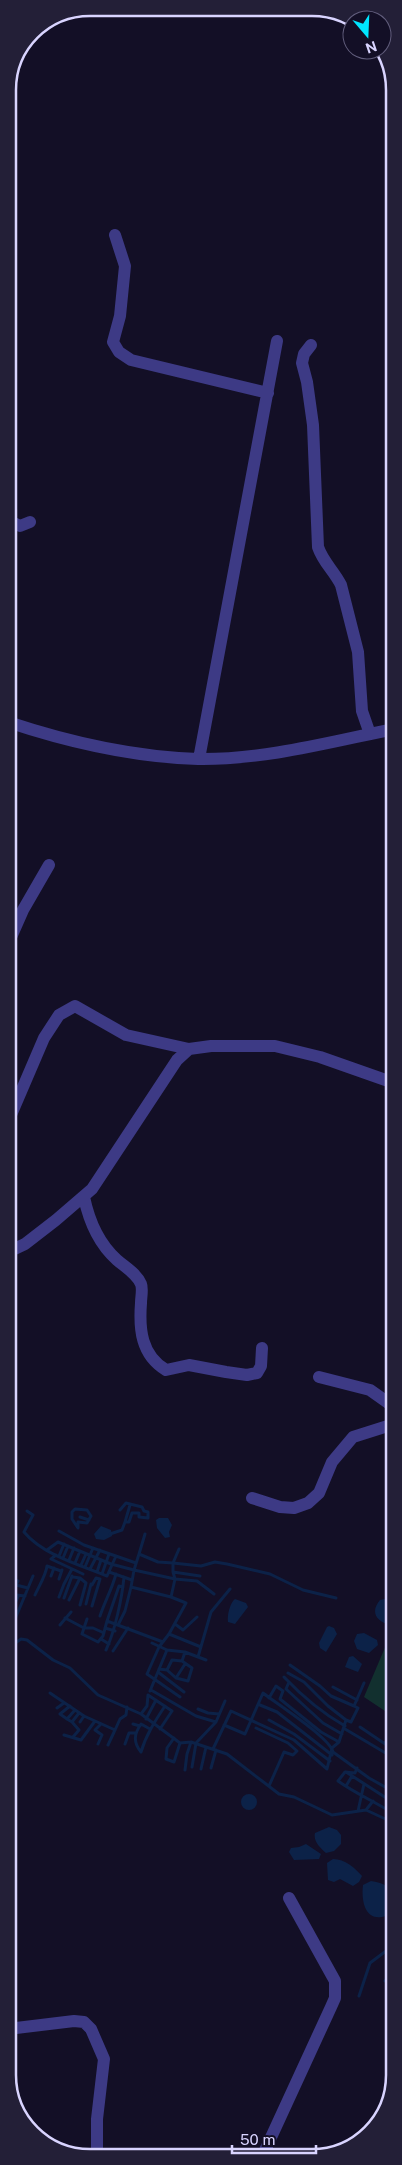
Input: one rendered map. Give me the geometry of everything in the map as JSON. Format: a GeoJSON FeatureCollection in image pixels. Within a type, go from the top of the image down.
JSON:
{"type":"FeatureCollection","features":[{"type":"Feature","properties":{"kind":"street"},"geometry":{"type":"LineString","coordinates":[[115,235],[126,266],[120,316],[113,342],[119,352],[131,360],[268,393]]}},
{"type":"Feature","properties":{"kind":"street"},"geometry":{"type":"LineString","coordinates":[[199,759],[277,341]]}},
{"type":"Feature","properties":{"kind":"street"},"geometry":{"type":"LineString","coordinates":[[311,345],[304,354],[302,363],[307,382],[313,424],[318,547],[322,558],[336,575],[341,585],[358,652],[362,711],[370,734]]}},
{"type":"Feature","properties":{"kind":"street"},"geometry":{"type":"LineString","coordinates":[[16,524],[20,526],[30,522]]}},
{"type":"Feature","properties":{"kind":"street"},"geometry":{"type":"LineString","coordinates":[[16,724],[64,739],[110,749],[199,759],[261,755],[386,731]]}},
{"type":"Feature","properties":{"kind":"street"},"geometry":{"type":"LineString","coordinates":[[16,926],[49,865]]}},
{"type":"Feature","properties":{"kind":"street"},"geometry":{"type":"LineString","coordinates":[[16,1103],[44,1038],[59,1015],[75,1006],[126,1035],[189,1049],[211,1046],[274,1046],[320,1057],[386,1080]]}},
{"type":"Feature","properties":{"kind":"street"},"geometry":{"type":"LineString","coordinates":[[16,1248],[63,1214],[92,1188],[177,1060],[189,1049]]}},
{"type":"Feature","properties":{"kind":"street"},"geometry":{"type":"LineString","coordinates":[[84,1196],[89,1218],[108,1251],[138,1278],[142,1286],[140,1325],[149,1356],[156,1364],[166,1370],[189,1365],[240,1374],[257,1373],[260,1366],[262,1348]]}},
{"type":"Feature","properties":{"kind":"street"},"geometry":{"type":"LineString","coordinates":[[63,1214],[73,1211],[89,1218]]}},
{"type":"Feature","properties":{"kind":"street"},"geometry":{"type":"LineString","coordinates":[[320,1376],[370,1390],[386,1401]]}},
{"type":"Feature","properties":{"kind":"street"},"geometry":{"type":"LineString","coordinates":[[252,1498],[280,1507],[294,1508],[308,1503],[319,1494],[332,1462],[353,1437],[386,1427]]}},
{"type":"Feature","properties":{"kind":"street"},"geometry":{"type":"LineString","coordinates":[[266,2149],[333,2003],[336,1990],[335,1981],[290,1898]]}},
{"type":"Feature","properties":{"kind":"street"},"geometry":{"type":"LineString","coordinates":[[16,2028],[74,2020],[84,2022],[91,2029],[104,2059],[97,2119],[97,2149]]}},
{"type":"Feature","properties":{"kind":"green space"},"geometry":{"type":"Polygon","coordinates":[[[386,1645],[386,1712],[364,1697],[386,1645]]]}},
{"type":"Feature","properties":{"kind":"water"},"geometry":{"type":"Polygon","coordinates":[[[168,1518],[172,1525],[169,1532],[170,1537],[165,1538],[157,1528],[156,1520],[168,1518]]]}},
{"type":"Feature","properties":{"kind":"water"},"geometry":{"type":"Polygon","coordinates":[[[101,1526],[111,1530],[112,1536],[104,1540],[96,1539],[94,1534],[101,1526]]]}},
{"type":"Feature","properties":{"kind":"water"},"geometry":{"type":"Polygon","coordinates":[[[235,1599],[246,1603],[248,1607],[235,1624],[228,1622],[228,1613],[235,1599]]]}},
{"type":"Feature","properties":{"kind":"water"},"geometry":{"type":"Polygon","coordinates":[[[386,1599],[386,1623],[378,1618],[375,1612],[375,1608],[380,1600],[386,1599]]]}},
{"type":"Feature","properties":{"kind":"water"},"geometry":{"type":"Polygon","coordinates":[[[329,1626],[334,1628],[337,1634],[326,1652],[320,1648],[319,1643],[329,1626]]]}},
{"type":"Feature","properties":{"kind":"water"},"geometry":{"type":"Polygon","coordinates":[[[364,1633],[377,1640],[378,1645],[369,1653],[357,1649],[354,1641],[357,1634],[364,1633]]]}},
{"type":"Feature","properties":{"kind":"water"},"geometry":{"type":"Polygon","coordinates":[[[353,1656],[362,1664],[358,1672],[345,1667],[349,1657],[353,1656]]]}},
{"type":"Feature","properties":{"kind":"water"},"geometry":{"type":"Polygon","coordinates":[[[249,1794],[257,1802],[249,1810],[241,1802],[249,1794]]]}},
{"type":"Feature","properties":{"kind":"water"},"geometry":{"type":"Polygon","coordinates":[[[329,1827],[337,1830],[341,1835],[341,1844],[334,1851],[326,1853],[315,1839],[315,1833],[329,1827]]]}},
{"type":"Feature","properties":{"kind":"water"},"geometry":{"type":"Polygon","coordinates":[[[306,1844],[321,1854],[319,1859],[294,1860],[289,1852],[291,1848],[306,1844]]]}},
{"type":"Feature","properties":{"kind":"water"},"geometry":{"type":"Polygon","coordinates":[[[333,1859],[346,1862],[356,1870],[362,1876],[359,1882],[353,1886],[340,1879],[334,1882],[328,1880],[327,1863],[333,1859]]]}},
{"type":"Feature","properties":{"kind":"water"},"geometry":{"type":"Polygon","coordinates":[[[371,1881],[386,1886],[386,1916],[373,1916],[366,1909],[363,1898],[363,1885],[371,1881]]]}},
{"type":"Feature","properties":{"kind":"waterway"},"geometry":{"type":"LineString","coordinates":[[110,1534],[122,1530],[125,1522],[129,1522],[132,1513],[139,1513],[139,1517],[148,1518],[148,1512],[144,1511],[142,1507],[126,1503],[120,1510]]}},
{"type":"Feature","properties":{"kind":"waterway"},"geometry":{"type":"LineString","coordinates":[[125,1522],[130,1505]]}},
{"type":"Feature","properties":{"kind":"waterway"},"geometry":{"type":"LineString","coordinates":[[75,1509],[87,1510],[91,1516],[87,1523],[78,1522],[78,1528],[72,1519],[72,1512],[75,1509]]}},
{"type":"Feature","properties":{"kind":"waterway"},"geometry":{"type":"LineString","coordinates":[[27,1511],[33,1515],[24,1532],[51,1553],[107,1576],[116,1556]]}},
{"type":"Feature","properties":{"kind":"waterway"},"geometry":{"type":"LineString","coordinates":[[80,1517],[89,1520]]}},
{"type":"Feature","properties":{"kind":"waterway"},"geometry":{"type":"LineString","coordinates":[[59,1531],[84,1545],[136,1563]]}},
{"type":"Feature","properties":{"kind":"waterway"},"geometry":{"type":"LineString","coordinates":[[145,1534],[139,1554],[158,1562],[173,1563],[179,1549]]}},
{"type":"Feature","properties":{"kind":"waterway"},"geometry":{"type":"LineString","coordinates":[[47,1550],[58,1542],[111,1564],[134,1570],[131,1587],[171,1597]]}},
{"type":"Feature","properties":{"kind":"waterway"},"geometry":{"type":"LineString","coordinates":[[59,1556],[64,1544]]}},
{"type":"Feature","properties":{"kind":"waterway"},"geometry":{"type":"LineString","coordinates":[[63,1558],[68,1546]]}},
{"type":"Feature","properties":{"kind":"waterway"},"geometry":{"type":"LineString","coordinates":[[69,1560],[74,1548]]}},
{"type":"Feature","properties":{"kind":"waterway"},"geometry":{"type":"LineString","coordinates":[[85,1567],[93,1548]]}},
{"type":"Feature","properties":{"kind":"waterway"},"geometry":{"type":"LineString","coordinates":[[90,1569],[100,1550]]}},
{"type":"Feature","properties":{"kind":"waterway"},"geometry":{"type":"LineString","coordinates":[[75,1563],[80,1551]]}},
{"type":"Feature","properties":{"kind":"waterway"},"geometry":{"type":"LineString","coordinates":[[81,1565],[86,1554]]}},
{"type":"Feature","properties":{"kind":"waterway"},"geometry":{"type":"LineString","coordinates":[[102,1574],[109,1554]]}},
{"type":"Feature","properties":{"kind":"waterway"},"geometry":{"type":"LineString","coordinates":[[139,1554],[134,1570],[175,1579],[173,1572],[200,1576]]}},
{"type":"Feature","properties":{"kind":"waterway"},"geometry":{"type":"LineString","coordinates":[[56,1555],[51,1559],[83,1574]]}},
{"type":"Feature","properties":{"kind":"waterway"},"geometry":{"type":"LineString","coordinates":[[97,1572],[101,1560]]}},
{"type":"Feature","properties":{"kind":"waterway"},"geometry":{"type":"LineString","coordinates":[[173,1572],[173,1563],[201,1566],[215,1562],[270,1574],[303,1590],[336,1598]]}},
{"type":"Feature","properties":{"kind":"waterway"},"geometry":{"type":"LineString","coordinates":[[35,1595],[47,1566],[61,1571]]}},
{"type":"Feature","properties":{"kind":"waterway"},"geometry":{"type":"LineString","coordinates":[[51,1576],[54,1568]]}},
{"type":"Feature","properties":{"kind":"waterway"},"geometry":{"type":"LineString","coordinates":[[59,1597],[72,1569]]}},
{"type":"Feature","properties":{"kind":"waterway"},"geometry":{"type":"LineString","coordinates":[[59,1579],[62,1570]]}},
{"type":"Feature","properties":{"kind":"waterway"},"geometry":{"type":"LineString","coordinates":[[109,1572],[132,1580]]}},
{"type":"Feature","properties":{"kind":"waterway"},"geometry":{"type":"LineString","coordinates":[[100,1616],[116,1574]]}},
{"type":"Feature","properties":{"kind":"waterway"},"geometry":{"type":"LineString","coordinates":[[16,1617],[33,1576]]}},
{"type":"Feature","properties":{"kind":"waterway"},"geometry":{"type":"LineString","coordinates":[[64,1598],[72,1576]]}},
{"type":"Feature","properties":{"kind":"waterway"},"geometry":{"type":"LineString","coordinates":[[69,1600],[80,1578],[73,1577]]}},
{"type":"Feature","properties":{"kind":"waterway"},"geometry":{"type":"LineString","coordinates":[[106,1650],[118,1614],[124,1577]]}},
{"type":"Feature","properties":{"kind":"waterway"},"geometry":{"type":"LineString","coordinates":[[80,1578],[86,1583],[80,1605]]}},
{"type":"Feature","properties":{"kind":"waterway"},"geometry":{"type":"LineString","coordinates":[[92,1585],[96,1578],[100,1579],[92,1606]]}},
{"type":"Feature","properties":{"kind":"waterway"},"geometry":{"type":"LineString","coordinates":[[180,1697],[147,1674],[159,1647],[169,1634],[186,1603],[171,1597],[175,1579],[197,1581],[214,1594]]}},
{"type":"Feature","properties":{"kind":"waterway"},"geometry":{"type":"LineString","coordinates":[[16,1580],[18,1581],[16,1585]]}},
{"type":"Feature","properties":{"kind":"waterway"},"geometry":{"type":"LineString","coordinates":[[86,1604],[91,1584]]}},
{"type":"Feature","properties":{"kind":"waterway"},"geometry":{"type":"LineString","coordinates":[[16,1585],[28,1588]]}},
{"type":"Feature","properties":{"kind":"waterway"},"geometry":{"type":"LineString","coordinates":[[107,1621],[119,1586],[123,1587]]}},
{"type":"Feature","properties":{"kind":"waterway"},"geometry":{"type":"LineString","coordinates":[[118,1625],[125,1611],[131,1587]]}},
{"type":"Feature","properties":{"kind":"waterway"},"geometry":{"type":"LineString","coordinates":[[198,1657],[211,1612],[230,1589]]}},
{"type":"Feature","properties":{"kind":"waterway"},"geometry":{"type":"LineString","coordinates":[[16,1595],[25,1596]]}},
{"type":"Feature","properties":{"kind":"waterway"},"geometry":{"type":"LineString","coordinates":[[16,1602],[18,1597]]}},
{"type":"Feature","properties":{"kind":"waterway"},"geometry":{"type":"LineString","coordinates":[[60,1625],[71,1612]]}},
{"type":"Feature","properties":{"kind":"waterway"},"geometry":{"type":"LineString","coordinates":[[175,1624],[183,1630],[197,1617]]}},
{"type":"Feature","properties":{"kind":"waterway"},"geometry":{"type":"LineString","coordinates":[[65,1618],[84,1628],[93,1628],[104,1633]]}},
{"type":"Feature","properties":{"kind":"waterway"},"geometry":{"type":"LineString","coordinates":[[87,1619],[82,1634],[98,1642],[103,1636],[107,1621],[163,1642]]}},
{"type":"Feature","properties":{"kind":"waterway"},"geometry":{"type":"LineString","coordinates":[[105,1628],[115,1631]]}},
{"type":"Feature","properties":{"kind":"waterway"},"geometry":{"type":"LineString","coordinates":[[113,1651],[128,1628]]}},
{"type":"Feature","properties":{"kind":"waterway"},"geometry":{"type":"LineString","coordinates":[[169,1634],[201,1647]]}},
{"type":"Feature","properties":{"kind":"waterway"},"geometry":{"type":"LineString","coordinates":[[16,1642],[21,1639],[27,1640],[53,1660],[70,1668],[98,1695],[141,1714],[180,1743],[191,1742],[227,1754],[279,1794],[294,1797],[332,1815],[366,1810],[386,1819]]}},
{"type":"Feature","properties":{"kind":"waterway"},"geometry":{"type":"LineString","coordinates":[[101,1639],[109,1644]]}},
{"type":"Feature","properties":{"kind":"waterway"},"geometry":{"type":"LineString","coordinates":[[152,1643],[167,1650],[185,1652],[182,1661],[192,1668],[188,1681],[176,1678],[167,1670],[159,1669]]}},
{"type":"Feature","properties":{"kind":"waterway"},"geometry":{"type":"LineString","coordinates":[[150,1691],[167,1650]]}},
{"type":"Feature","properties":{"kind":"waterway"},"geometry":{"type":"LineString","coordinates":[[185,1652],[206,1660]]}},
{"type":"Feature","properties":{"kind":"waterway"},"geometry":{"type":"LineString","coordinates":[[167,1670],[172,1660],[182,1661]]}},
{"type":"Feature","properties":{"kind":"waterway"},"geometry":{"type":"LineString","coordinates":[[176,1678],[185,1664]]}},
{"type":"Feature","properties":{"kind":"waterway"},"geometry":{"type":"LineString","coordinates":[[290,1665],[331,1696],[354,1706]]}},
{"type":"Feature","properties":{"kind":"waterway"},"geometry":{"type":"LineString","coordinates":[[158,1672],[184,1692]]}},
{"type":"Feature","properties":{"kind":"waterway"},"geometry":{"type":"LineString","coordinates":[[288,1673],[304,1682],[328,1706],[346,1720]]}},
{"type":"Feature","properties":{"kind":"waterway"},"geometry":{"type":"LineString","coordinates":[[284,1677],[313,1704],[345,1726]]}},
{"type":"Feature","properties":{"kind":"waterway"},"geometry":{"type":"LineString","coordinates":[[289,1682],[286,1689],[323,1723],[342,1734]]}},
{"type":"Feature","properties":{"kind":"waterway"},"geometry":{"type":"LineString","coordinates":[[213,1749],[231,1711],[294,1740],[327,1769],[332,1748],[339,1742],[346,1720],[351,1722],[358,1708],[354,1706],[364,1683]]}},
{"type":"Feature","properties":{"kind":"waterway"},"geometry":{"type":"LineString","coordinates":[[269,1698],[276,1686],[283,1691],[280,1699],[321,1732],[339,1742]]}},
{"type":"Feature","properties":{"kind":"waterway"},"geometry":{"type":"LineString","coordinates":[[333,1687],[357,1700]]}},
{"type":"Feature","properties":{"kind":"waterway"},"geometry":{"type":"LineString","coordinates":[[151,1690],[196,1716],[216,1722]]}},
{"type":"Feature","properties":{"kind":"waterway"},"geometry":{"type":"LineString","coordinates":[[50,1693],[84,1716],[80,1722]]}},
{"type":"Feature","properties":{"kind":"waterway"},"geometry":{"type":"LineString","coordinates":[[224,1725],[245,1734],[263,1693],[323,1738],[333,1752],[369,1778],[386,1788]]}},
{"type":"Feature","properties":{"kind":"waterway"},"geometry":{"type":"LineString","coordinates":[[141,1714],[147,1706],[148,1695],[172,1711],[160,1729]]}},
{"type":"Feature","properties":{"kind":"waterway"},"geometry":{"type":"LineString","coordinates":[[146,1719],[156,1700]]}},
{"type":"Feature","properties":{"kind":"waterway"},"geometry":{"type":"LineString","coordinates":[[192,1767],[196,1743],[216,1722],[225,1701]]}},
{"type":"Feature","properties":{"kind":"waterway"},"geometry":{"type":"LineString","coordinates":[[57,1708],[64,1703]]}},
{"type":"Feature","properties":{"kind":"waterway"},"geometry":{"type":"LineString","coordinates":[[260,1705],[277,1712],[332,1755]]}},
{"type":"Feature","properties":{"kind":"waterway"},"geometry":{"type":"LineString","coordinates":[[70,1706],[60,1714],[67,1719],[75,1710]]}},
{"type":"Feature","properties":{"kind":"waterway"},"geometry":{"type":"LineString","coordinates":[[150,1729],[141,1724],[137,1731],[135,1738],[141,1752],[148,1734],[165,1706]]}},
{"type":"Feature","properties":{"kind":"waterway"},"geometry":{"type":"LineString","coordinates":[[84,1716],[115,1730],[120,1719],[126,1715],[127,1707]]}},
{"type":"Feature","properties":{"kind":"waterway"},"geometry":{"type":"LineString","coordinates":[[198,1709],[208,1713],[219,1714]]}},
{"type":"Feature","properties":{"kind":"waterway"},"geometry":{"type":"LineString","coordinates":[[67,1719],[72,1722],[79,1713]]}},
{"type":"Feature","properties":{"kind":"waterway"},"geometry":{"type":"LineString","coordinates":[[269,1720],[294,1734],[330,1761]]}},
{"type":"Feature","properties":{"kind":"waterway"},"geometry":{"type":"LineString","coordinates":[[64,1735],[81,1740],[95,1721]]}},
{"type":"Feature","properties":{"kind":"waterway"},"geometry":{"type":"LineString","coordinates":[[72,1722],[79,1730],[73,1737]]}},
{"type":"Feature","properties":{"kind":"waterway"},"geometry":{"type":"LineString","coordinates":[[98,1744],[102,1735],[95,1730],[101,1724]]}},
{"type":"Feature","properties":{"kind":"waterway"},"geometry":{"type":"LineString","coordinates":[[133,1724],[140,1726]]}},
{"type":"Feature","properties":{"kind":"waterway"},"geometry":{"type":"LineString","coordinates":[[360,1727],[386,1745]]}},
{"type":"Feature","properties":{"kind":"waterway"},"geometry":{"type":"LineString","coordinates":[[256,1728],[288,1743],[297,1751],[293,1755],[284,1752],[269,1786]]}},
{"type":"Feature","properties":{"kind":"waterway"},"geometry":{"type":"LineString","coordinates":[[345,1729],[386,1753]]}},
{"type":"Feature","properties":{"kind":"waterway"},"geometry":{"type":"LineString","coordinates":[[108,1745],[115,1730]]}},
{"type":"Feature","properties":{"kind":"waterway"},"geometry":{"type":"LineString","coordinates":[[125,1744],[129,1733],[135,1733]]}},
{"type":"Feature","properties":{"kind":"waterway"},"geometry":{"type":"LineString","coordinates":[[174,1738],[167,1748],[166,1759],[174,1762],[180,1743]]}},
{"type":"Feature","properties":{"kind":"waterway"},"geometry":{"type":"LineString","coordinates":[[185,1770],[191,1742]]}},
{"type":"Feature","properties":{"kind":"waterway"},"geometry":{"type":"LineString","coordinates":[[201,1769],[206,1747]]}},
{"type":"Feature","properties":{"kind":"waterway"},"geometry":{"type":"LineString","coordinates":[[211,1768],[216,1750]]}},
{"type":"Feature","properties":{"kind":"waterway"},"geometry":{"type":"LineString","coordinates":[[357,1768],[355,1773],[345,1772],[338,1781],[386,1809]]}},
{"type":"Feature","properties":{"kind":"waterway"},"geometry":{"type":"LineString","coordinates":[[346,1772],[386,1798]]}},
{"type":"Feature","properties":{"kind":"waterway"},"geometry":{"type":"LineString","coordinates":[[346,1786],[352,1776]]}},
{"type":"Feature","properties":{"kind":"waterway"},"geometry":{"type":"LineString","coordinates":[[358,1811],[364,1784]]}},
{"type":"Feature","properties":{"kind":"waterway"},"geometry":{"type":"LineString","coordinates":[[366,1810],[373,1801]]}},
{"type":"Feature","properties":{"kind":"waterway"},"geometry":{"type":"LineString","coordinates":[[359,1996],[370,1963],[386,1951]]}}]}
